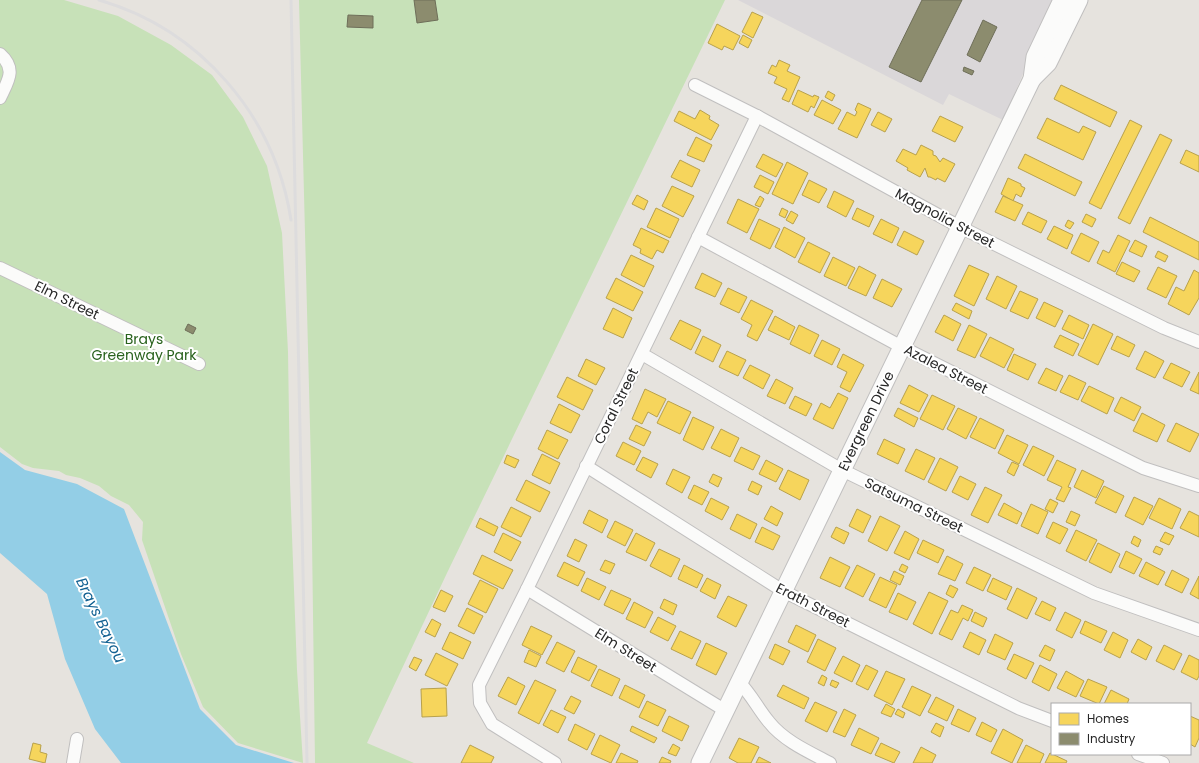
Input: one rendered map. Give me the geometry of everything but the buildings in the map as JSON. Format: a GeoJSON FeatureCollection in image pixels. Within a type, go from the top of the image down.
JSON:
{"type":"FeatureCollection","features":[{"type":"Feature","properties":{"kind":"street","name":"Evergreen Drive"},"geometry":{"type":"LineString","coordinates":[[700,763],[1032,79],[1035,57],[1063,9],[1079,0]]}},
{"type":"Feature","properties":{"kind":"street"},"geometry":{"type":"LineString","coordinates":[[0,54],[9,65],[9,78],[0,98]]}},
{"type":"Feature","properties":{"kind":"street","name":"Magnolia Street"},"geometry":{"type":"LineString","coordinates":[[695,85],[757,116],[960,227],[1164,328],[1199,342]]}},
{"type":"Feature","properties":{"kind":"street","name":"Coral Street"},"geometry":{"type":"LineString","coordinates":[[555,763],[492,724],[480,703],[479,685],[757,116]]}},
{"type":"Feature","properties":{"kind":"street","name":"Azalea Street"},"geometry":{"type":"LineString","coordinates":[[698,237],[902,347],[1143,468],[1199,486]]}},
{"type":"Feature","properties":{"kind":"street","name":"Elm Street"},"geometry":{"type":"LineString","coordinates":[[0,268],[199,364]]}},
{"type":"Feature","properties":{"kind":"street","name":"Satsuma Street"},"geometry":{"type":"LineString","coordinates":[[642,354],[842,470],[1094,593],[1199,630]]}},
{"type":"Feature","properties":{"kind":"street","name":"Erath Street"},"geometry":{"type":"LineString","coordinates":[[586,466],[783,591],[1018,708],[1051,721]]}},
{"type":"Feature","properties":{"kind":"street","name":"Elm Street"},"geometry":{"type":"LineString","coordinates":[[527,589],[726,711]]}},
{"type":"Feature","properties":{"kind":"street"},"geometry":{"type":"LineString","coordinates":[[739,682],[746,689],[769,723],[801,748],[830,763]]}},
{"type":"Feature","properties":{"kind":"street"},"geometry":{"type":"LineString","coordinates":[[73,763],[78,739]]}},
{"type":"Feature","properties":{"kind":"street"},"geometry":{"type":"LineString","coordinates":[[1141,755],[1163,763]]}},
{"type":"Feature","properties":{"kind":"shaded area"},"geometry":{"type":"Polygon","coordinates":[[[738,0],[1055,0],[1003,120],[949,94],[943,105],[738,0]]]}},
{"type":"Feature","properties":{"kind":"green space","name":"Brays Greenway Park"},"geometry":{"type":"Polygon","coordinates":[[[0,0],[64,0],[118,16],[171,45],[212,75],[243,117],[267,166],[282,233],[288,352],[290,482],[297,670],[303,763],[238,743],[203,707],[181,654],[142,540],[143,522],[129,505],[111,496],[99,486],[80,478],[66,475],[59,471],[33,468],[22,464],[0,447],[0,0]]]}},
{"type":"Feature","properties":{"kind":"green space"},"geometry":{"type":"Polygon","coordinates":[[[299,0],[725,0],[447,573],[367,743],[414,763],[315,763],[311,465],[299,0]]]}},
{"type":"Feature","properties":{"kind":"water","name":"Brays Bayou"},"geometry":{"type":"Polygon","coordinates":[[[0,452],[25,470],[77,484],[124,509],[200,709],[236,745],[294,763],[121,763],[95,729],[65,659],[47,594],[0,553],[0,452]]]}},
{"type":"Feature","properties":{"kind":"railway"},"geometry":{"type":"LineString","coordinates":[[99,0],[136,14],[169,32],[200,55],[227,82],[250,112],[268,146],[282,182],[291,220]]}},
{"type":"Feature","properties":{"kind":"railway"},"geometry":{"type":"LineString","coordinates":[[291,0],[307,763]]}}]}
